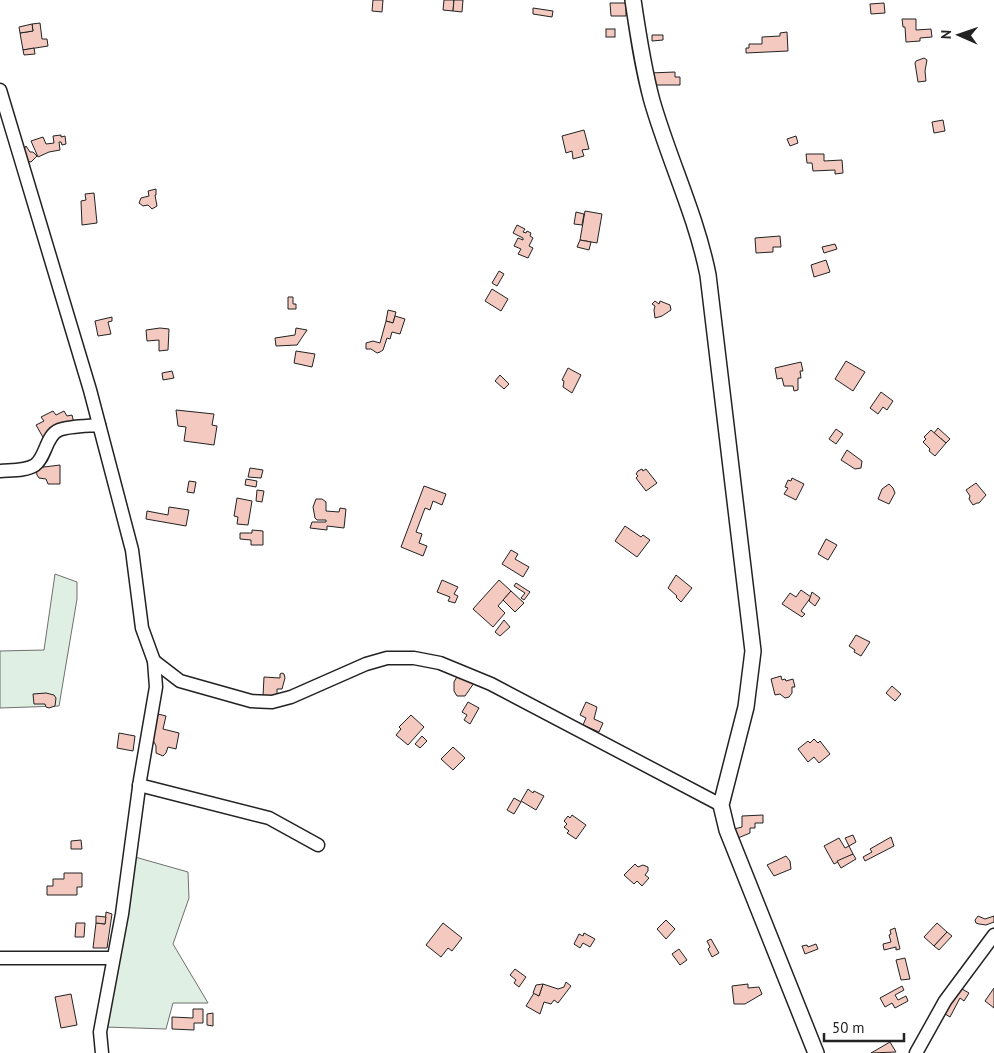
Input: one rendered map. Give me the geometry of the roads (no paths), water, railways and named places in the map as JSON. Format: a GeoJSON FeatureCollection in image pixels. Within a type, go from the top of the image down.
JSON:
{"type":"FeatureCollection","features":[{"type":"Feature","properties":{"kind":"main road"},"geometry":{"type":"LineString","coordinates":[[633,0],[642,60],[652,102],[697,231],[708,275],[753,651],[746,707],[721,805],[727,830],[816,1053]]}},
{"type":"Feature","properties":{"kind":"street"},"geometry":{"type":"LineString","coordinates":[[0,90],[78,348],[99,425],[132,550],[142,628],[154,661],[156,687],[139,785],[122,914],[100,1032],[102,1053]]}},
{"type":"Feature","properties":{"kind":"street"},"geometry":{"type":"LineString","coordinates":[[0,471],[27,468],[34,465],[40,460],[52,437],[59,430],[99,425]]}},
{"type":"Feature","properties":{"kind":"street"},"geometry":{"type":"LineString","coordinates":[[154,661],[180,681],[251,701],[272,702],[291,696],[366,664],[387,658],[414,658],[440,662],[491,684],[721,805]]}},
{"type":"Feature","properties":{"kind":"street"},"geometry":{"type":"LineString","coordinates":[[139,785],[269,818],[318,845]]}},
{"type":"Feature","properties":{"kind":"street"},"geometry":{"type":"LineString","coordinates":[[916,1053],[945,1001],[994,934]]}},
{"type":"Feature","properties":{"kind":"street"},"geometry":{"type":"LineString","coordinates":[[0,958],[113,958]]}}]}
